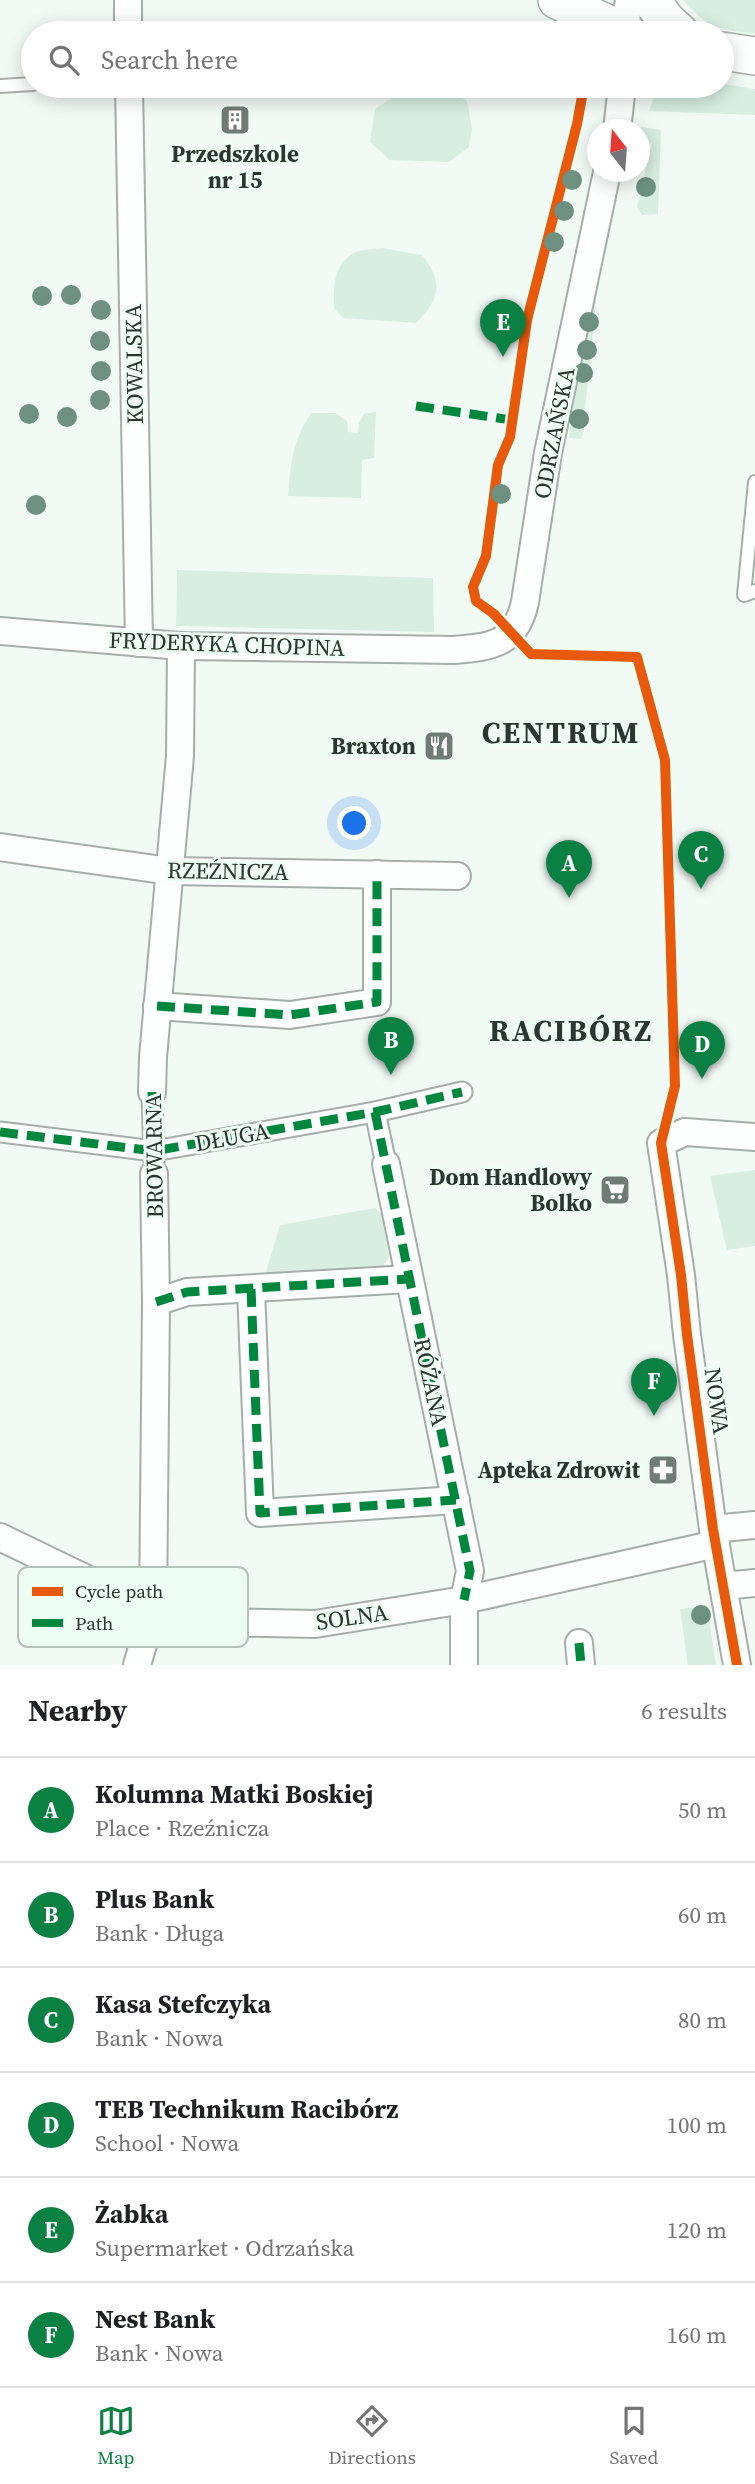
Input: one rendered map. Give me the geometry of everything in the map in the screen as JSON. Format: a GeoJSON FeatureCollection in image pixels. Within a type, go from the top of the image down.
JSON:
{"type":"FeatureCollection","features":[{"type":"Feature","properties":{"kind":"main road"},"geometry":{"type":"LineString","coordinates":[[556,0],[615,21]]}},
{"type":"Feature","properties":{"kind":"main road"},"geometry":{"type":"LineString","coordinates":[[651,0],[667,21]]}},
{"type":"Feature","properties":{"kind":"main road"},"geometry":{"type":"LineString","coordinates":[[734,53],[755,56]]}},
{"type":"Feature","properties":{"kind":"street"},"geometry":{"type":"LineString","coordinates":[[128,0],[128,21]]}},
{"type":"Feature","properties":{"kind":"street","name":"KOWALSKA"},"geometry":{"type":"LineString","coordinates":[[129,98],[139,643]]}},
{"type":"Feature","properties":{"kind":"street"},"geometry":{"type":"LineString","coordinates":[[618,119],[621,98]]}},
{"type":"Feature","properties":{"kind":"street","name":"ODRZAŃSKA"},"geometry":{"type":"LineString","coordinates":[[454,650],[494,645],[513,632],[523,613],[548,453],[605,182]]}},
{"type":"Feature","properties":{"kind":"street","name":"FRYDERYKA CHOPINA"},"geometry":{"type":"LineString","coordinates":[[0,631],[181,646],[454,650]]}},
{"type":"Feature","properties":{"kind":"street","name":"BROWARNA"},"geometry":{"type":"LineString","coordinates":[[153,1567],[156,1302],[152,1092],[157,1006],[180,756],[181,646]]}},
{"type":"Feature","properties":{"kind":"street","name":"RZEŹNICZA"},"geometry":{"type":"LineString","coordinates":[[0,847],[170,871],[457,876]]}},
{"type":"Feature","properties":{"kind":"street"},"geometry":{"type":"LineString","coordinates":[[157,1006],[290,1015],[377,1002],[377,874]]}},
{"type":"Feature","properties":{"kind":"street","name":"DŁUGA"},"geometry":{"type":"LineString","coordinates":[[0,1132],[154,1163],[462,1092]]}},
{"type":"Feature","properties":{"kind":"street"},"geometry":{"type":"LineString","coordinates":[[375,1112],[386,1164]]}},
{"type":"Feature","properties":{"kind":"street","name":"NOWA"},"geometry":{"type":"LineString","coordinates":[[737,1665],[714,1536],[681,1275],[661,1143],[685,1132],[755,1137]]}},
{"type":"Feature","properties":{"kind":"street","name":"RÓŻANA"},"geometry":{"type":"LineString","coordinates":[[386,1164],[470,1571],[464,1600],[464,1665]]}},
{"type":"Feature","properties":{"kind":"street"},"geometry":{"type":"LineString","coordinates":[[156,1302],[187,1292],[409,1279]]}},
{"type":"Feature","properties":{"kind":"street"},"geometry":{"type":"LineString","coordinates":[[251,1289],[260,1513],[456,1500]]}},
{"type":"Feature","properties":{"kind":"street","name":"SOLNA"},"geometry":{"type":"LineString","coordinates":[[248,1623],[315,1624],[464,1600],[755,1525]]}},
{"type":"Feature","properties":{"kind":"street","name":"SOLNA"},"geometry":{"type":"LineString","coordinates":[[0,1537],[62,1567]]}},
{"type":"Feature","properties":{"kind":"street"},"geometry":{"type":"LineString","coordinates":[[723,1586],[755,1583]]}},
{"type":"Feature","properties":{"kind":"street","name":"BROWARNA"},"geometry":{"type":"LineString","coordinates":[[137,1665],[142,1647]]}},
{"type":"Feature","properties":{"kind":"lane"},"geometry":{"type":"LineString","coordinates":[[0,86],[21,85]]}},
{"type":"Feature","properties":{"kind":"lane"},"geometry":{"type":"LineString","coordinates":[[755,482],[744,595],[755,591]]}},
{"type":"Feature","properties":{"kind":"green space"},"geometry":{"type":"Polygon","coordinates":[[[683,0],[755,0],[755,34],[734,31],[734,21],[706,21],[683,0]]]}},
{"type":"Feature","properties":{"kind":"green space"},"geometry":{"type":"Polygon","coordinates":[[[734,86],[755,89],[755,115],[649,111],[653,98],[734,98],[734,86]]]}},
{"type":"Feature","properties":{"kind":"green space"},"geometry":{"type":"Polygon","coordinates":[[[392,98],[462,98],[467,101],[472,129],[469,147],[449,162],[390,160],[370,142],[375,109],[392,98]]]}},
{"type":"Feature","properties":{"kind":"green space"},"geometry":{"type":"Polygon","coordinates":[[[650,128],[661,130],[658,214],[642,215],[637,207],[643,182],[650,182],[650,128]]]}},
{"type":"Feature","properties":{"kind":"green space"},"geometry":{"type":"Polygon","coordinates":[[[382,248],[422,255],[434,274],[434,298],[416,323],[343,318],[334,308],[336,277],[342,263],[357,252],[382,248]]]}},
{"type":"Feature","properties":{"kind":"green space"},"geometry":{"type":"Polygon","coordinates":[[[593,296],[596,301],[582,439],[569,438],[586,299],[593,296]]]}},
{"type":"Feature","properties":{"kind":"green space"},"geometry":{"type":"Polygon","coordinates":[[[376,412],[374,458],[362,460],[361,498],[288,496],[294,453],[300,433],[311,413],[335,413],[347,421],[348,432],[358,433],[364,414],[376,412]]]}},
{"type":"Feature","properties":{"kind":"green space"},"geometry":{"type":"Polygon","coordinates":[[[177,570],[433,578],[434,632],[176,626],[177,570]]]}},
{"type":"Feature","properties":{"kind":"green space"},"geometry":{"type":"Polygon","coordinates":[[[755,1170],[755,1246],[727,1250],[710,1176],[755,1170]]]}},
{"type":"Feature","properties":{"kind":"green space"},"geometry":{"type":"Polygon","coordinates":[[[375,1208],[381,1213],[389,1257],[382,1268],[265,1275],[280,1225],[375,1208]]]}},
{"type":"Feature","properties":{"kind":"green space"},"geometry":{"type":"Polygon","coordinates":[[[707,1605],[716,1665],[688,1665],[680,1609],[707,1605]]]}},
{"type":"Feature","properties":{"kind":"marked path"},"geometry":{"type":"LineString","coordinates":[[416,406],[512,420]]}},
{"type":"Feature","properties":{"kind":"marked path"},"geometry":{"type":"LineString","coordinates":[[157,1006],[290,1015],[377,1002],[377,874]]}},
{"type":"Feature","properties":{"kind":"marked path"},"geometry":{"type":"LineString","coordinates":[[152,1092],[154,1174]]}},
{"type":"Feature","properties":{"kind":"marked path"},"geometry":{"type":"LineString","coordinates":[[0,1132],[154,1151],[375,1112],[462,1092]]}},
{"type":"Feature","properties":{"kind":"marked path"},"geometry":{"type":"LineString","coordinates":[[375,1112],[470,1571],[464,1600]]}},
{"type":"Feature","properties":{"kind":"marked path"},"geometry":{"type":"LineString","coordinates":[[156,1302],[187,1292],[409,1279]]}},
{"type":"Feature","properties":{"kind":"marked path"},"geometry":{"type":"LineString","coordinates":[[251,1289],[260,1513],[456,1500]]}},
{"type":"Feature","properties":{"kind":"marked path"},"geometry":{"type":"LineString","coordinates":[[579,1643],[581,1665]]}},
{"type":"Feature","properties":{"kind":"cycle path"},"geometry":{"type":"LineString","coordinates":[[582,98],[527,320],[510,437],[498,465],[486,556],[473,587],[476,601],[494,614],[531,654],[637,657],[665,760],[675,1086],[661,1143],[681,1275],[713,1529],[737,1665]]}},
{"type":"Feature","properties":{"kind":"place","name":"Przedszkole nr 15"},"geometry":{"type":"Point","coordinates":[235,120]}},
{"type":"Feature","properties":{"kind":"place","name":"Żabka"},"geometry":{"type":"Point","coordinates":[503,357]}},
{"type":"Feature","properties":{"kind":"place","name":"Braxton"},"geometry":{"type":"Point","coordinates":[439,746]}},
{"type":"Feature","properties":{"kind":"place","name":"Kasa Stefczyka"},"geometry":{"type":"Point","coordinates":[701,889]}},
{"type":"Feature","properties":{"kind":"place","name":"Kolumna Matki Boskiej"},"geometry":{"type":"Point","coordinates":[569,898]}},
{"type":"Feature","properties":{"kind":"place","name":"Plus Bank"},"geometry":{"type":"Point","coordinates":[391,1075]}},
{"type":"Feature","properties":{"kind":"place","name":"TEB Technikum Racibórz"},"geometry":{"type":"Point","coordinates":[702,1079]}},
{"type":"Feature","properties":{"kind":"place","name":"Dom Handlowy Bolko"},"geometry":{"type":"Point","coordinates":[615,1190]}},
{"type":"Feature","properties":{"kind":"place","name":"Nest Bank"},"geometry":{"type":"Point","coordinates":[654,1416]}},
{"type":"Feature","properties":{"kind":"place","name":"Apteka Zdrowit"},"geometry":{"type":"Point","coordinates":[663,1470]}},
{"type":"Feature","properties":{"kind":"district","name":"CENTRUM"},"geometry":{"type":"Point","coordinates":[561,732]}},
{"type":"Feature","properties":{"kind":"district","name":"RACIBÓRZ"},"geometry":{"type":"Point","coordinates":[571,1030]}}]}
